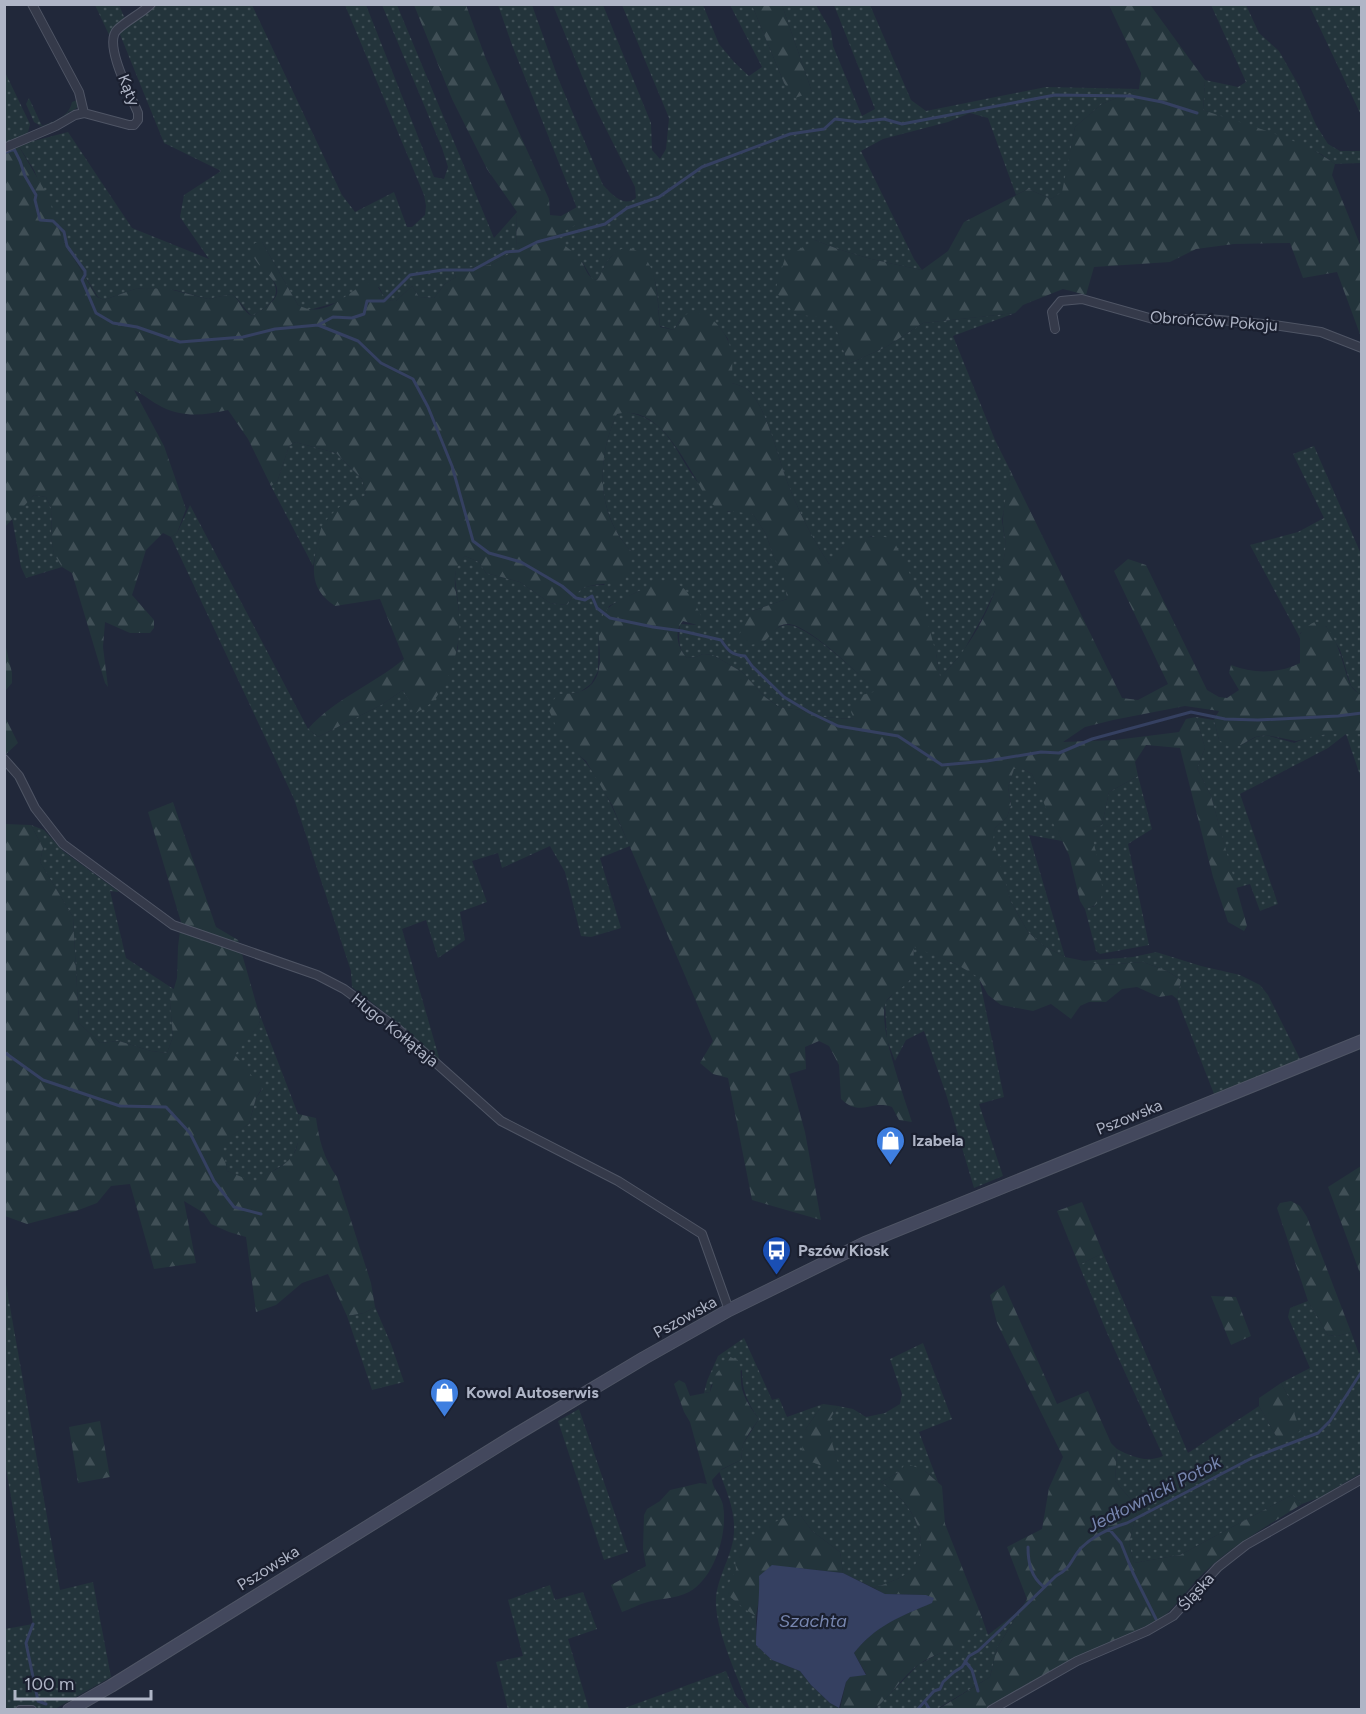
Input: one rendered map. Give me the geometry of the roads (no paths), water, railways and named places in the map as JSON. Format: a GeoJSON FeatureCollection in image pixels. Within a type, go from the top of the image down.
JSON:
{"type":"FeatureCollection","features":[{"type":"Feature","properties":{"kind":"main road","name":"Pszowska"},"geometry":{"type":"LineString","coordinates":[[69,1710],[517,1434],[729,1310],[865,1243],[1362,1041]]}},
{"type":"Feature","properties":{"kind":"street"},"geometry":{"type":"LineString","coordinates":[[4,148],[84,112],[79,92],[32,4]]}},
{"type":"Feature","properties":{"kind":"street","name":"Kąty"},"geometry":{"type":"LineString","coordinates":[[84,112],[129,125],[134,125],[138,120],[138,113],[113,51],[113,39],[118,29],[151,4]]}},
{"type":"Feature","properties":{"kind":"street","name":"Obrońców Pokoju"},"geometry":{"type":"LineString","coordinates":[[1055,329],[1052,312],[1061,301],[1082,299],[1153,318],[1263,323],[1321,332],[1362,348]]}},
{"type":"Feature","properties":{"kind":"street","name":"Hugo Kołłątaja"},"geometry":{"type":"LineString","coordinates":[[4,759],[19,776],[35,808],[63,844],[173,926],[316,975],[344,989],[398,1029],[501,1121],[618,1181],[702,1234],[729,1310]]}},
{"type":"Feature","properties":{"kind":"street","name":"Śląska"},"geometry":{"type":"LineString","coordinates":[[991,1710],[1077,1661],[1147,1631],[1173,1616],[1218,1567],[1246,1545],[1362,1479]]}},
{"type":"Feature","properties":{"kind":"street"},"geometry":{"type":"LineString","coordinates":[[20,1710],[32,1710]]}},
{"type":"Feature","properties":{"kind":"water","name":"Szachta"},"geometry":{"type":"Polygon","coordinates":[[[772,1565],[843,1573],[885,1594],[926,1595],[934,1598],[932,1603],[899,1617],[880,1629],[854,1653],[866,1675],[850,1677],[846,1682],[839,1708],[830,1703],[811,1685],[800,1671],[772,1660],[756,1645],[759,1576],[772,1565]]]}},
{"type":"Feature","properties":{"kind":"waterway"},"geometry":{"type":"LineString","coordinates":[[318,325],[333,317],[352,318],[364,314],[367,301],[384,301],[410,275],[443,270],[473,270],[506,252],[519,251],[537,242],[605,224],[627,208],[659,197],[702,167],[790,134],[824,129],[835,119],[860,122],[884,119],[902,124],[1055,95],[1131,96],[1162,102],[1197,113]]}},
{"type":"Feature","properties":{"kind":"waterway"},"geometry":{"type":"LineString","coordinates":[[4,153],[14,149],[36,195],[40,220],[53,221],[64,232],[67,246],[85,271],[82,280],[96,313],[113,323],[137,327],[180,342],[243,337],[275,329],[318,325],[358,341],[381,363],[413,379],[428,407],[452,466],[473,541],[489,553],[521,562],[562,586],[576,598],[585,600],[592,596],[597,608],[610,618],[721,640],[731,652],[745,656],[752,666],[784,697],[838,726],[898,736],[942,765],[987,761],[1041,752],[1059,753],[1092,739],[1191,712],[1225,719],[1258,720],[1362,713]]}},
{"type":"Feature","properties":{"kind":"waterway"},"geometry":{"type":"LineString","coordinates":[[4,1052],[43,1080],[120,1106],[166,1107],[190,1133],[214,1181],[234,1207],[261,1214]]}},
{"type":"Feature","properties":{"kind":"waterway","name":"Jedłownicki Potok"},"geometry":{"type":"LineString","coordinates":[[917,1710],[934,1691],[940,1689],[943,1682],[962,1667],[969,1656],[978,1651],[1065,1570],[1077,1552],[1091,1539],[1127,1523],[1252,1458],[1318,1433],[1330,1421],[1362,1371]]}},
{"type":"Feature","properties":{"kind":"waterway"},"geometry":{"type":"LineString","coordinates":[[1109,1529],[1121,1543],[1156,1619]]}},
{"type":"Feature","properties":{"kind":"waterway"},"geometry":{"type":"LineString","coordinates":[[1028,1547],[1031,1569],[1036,1579],[1044,1587]]}},
{"type":"Feature","properties":{"kind":"waterway"},"geometry":{"type":"LineString","coordinates":[[33,1624],[26,1643],[38,1701],[46,1704]]}},
{"type":"Feature","properties":{"kind":"waterway"},"geometry":{"type":"LineString","coordinates":[[965,1661],[972,1670],[978,1691]]}},
{"type":"Feature","properties":{"kind":"waterway"},"geometry":{"type":"LineString","coordinates":[[925,1702],[930,1710]]}},
{"type":"Feature","properties":{"kind":"place","name":"Izabela"},"geometry":{"type":"Point","coordinates":[891,1166]}},
{"type":"Feature","properties":{"kind":"place","name":"Pszów Kiosk"},"geometry":{"type":"Point","coordinates":[777,1276]}},
{"type":"Feature","properties":{"kind":"place","name":"Kowol Autoserwis"},"geometry":{"type":"Point","coordinates":[445,1418]}}]}
